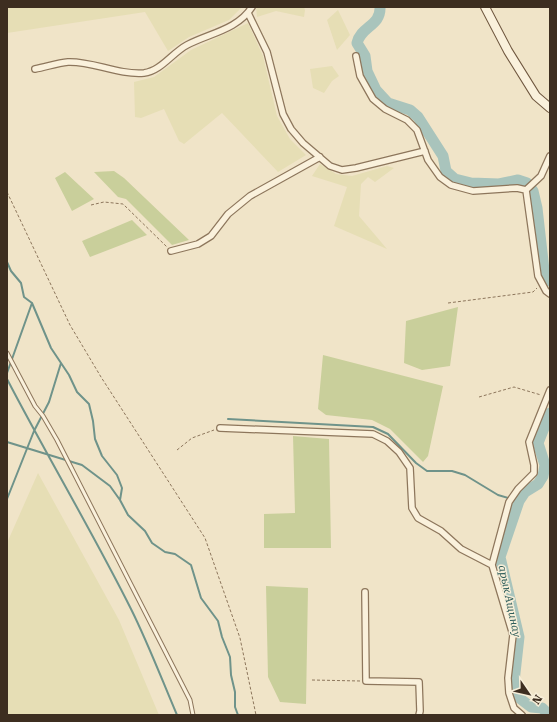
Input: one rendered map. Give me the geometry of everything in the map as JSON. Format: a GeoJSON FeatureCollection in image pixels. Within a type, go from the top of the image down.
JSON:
{"type":"FeatureCollection","features":[{"type":"Feature","properties":{"kind":"main road"},"geometry":{"type":"LineString","coordinates":[[485,7],[508,51],[536,96],[550,108]]}},
{"type":"Feature","properties":{"kind":"street"},"geometry":{"type":"LineString","coordinates":[[35,69],[68,62],[124,73],[145,73],[155,70],[186,45],[234,25],[248,13],[252,7]]}},
{"type":"Feature","properties":{"kind":"street"},"geometry":{"type":"LineString","coordinates":[[248,13],[267,52],[286,119],[291,129],[302,143],[330,166],[342,170],[356,168],[425,151]]}},
{"type":"Feature","properties":{"kind":"street"},"geometry":{"type":"LineString","coordinates":[[356,56],[360,76],[373,99],[385,109],[407,120],[417,130],[428,160],[440,178],[451,185],[473,192],[517,188],[526,190]]}},
{"type":"Feature","properties":{"kind":"street"},"geometry":{"type":"LineString","coordinates":[[526,190],[541,176],[550,156]]}},
{"type":"Feature","properties":{"kind":"street"},"geometry":{"type":"LineString","coordinates":[[171,251],[198,244],[211,236],[228,214],[250,196],[320,157]]}},
{"type":"Feature","properties":{"kind":"street"},"geometry":{"type":"LineString","coordinates":[[526,190],[538,276],[546,291],[550,294]]}},
{"type":"Feature","properties":{"kind":"street"},"geometry":{"type":"LineString","coordinates":[[522,715],[514,708],[509,693],[508,678],[513,635],[492,565],[510,502],[518,489],[534,473],[534,465],[529,442],[550,390]]}},
{"type":"Feature","properties":{"kind":"street"},"geometry":{"type":"LineString","coordinates":[[220,428],[373,434],[386,441],[400,452],[410,468],[412,508],[418,518],[441,531],[461,549],[492,565]]}},
{"type":"Feature","properties":{"kind":"street"},"geometry":{"type":"LineString","coordinates":[[365,592],[366,681],[419,682],[419,715]]}},
{"type":"Feature","properties":{"kind":"lane"},"geometry":{"type":"LineString","coordinates":[[7,353],[35,406],[43,416],[56,440],[190,700],[193,715]]}},
{"type":"Feature","properties":{"kind":"path"},"geometry":{"type":"LineString","coordinates":[[7,192],[70,325],[101,377],[205,538],[240,638],[256,715]]}},
{"type":"Feature","properties":{"kind":"path"},"geometry":{"type":"LineString","coordinates":[[91,205],[104,202],[123,204],[171,251]]}},
{"type":"Feature","properties":{"kind":"path"},"geometry":{"type":"LineString","coordinates":[[448,303],[533,292],[543,285]]}},
{"type":"Feature","properties":{"kind":"path"},"geometry":{"type":"LineString","coordinates":[[479,397],[514,387],[547,397]]}},
{"type":"Feature","properties":{"kind":"path"},"geometry":{"type":"LineString","coordinates":[[177,450],[192,438],[220,428]]}},
{"type":"Feature","properties":{"kind":"path"},"geometry":{"type":"LineString","coordinates":[[312,680],[366,681]]}},
{"type":"Feature","properties":{"kind":"shaded area"},"geometry":{"type":"Polygon","coordinates":[[[7,7],[242,7],[229,20],[189,37],[168,51],[145,12],[7,33],[7,7]]]}},
{"type":"Feature","properties":{"kind":"shaded area"},"geometry":{"type":"Polygon","coordinates":[[[256,7],[304,7],[305,10],[304,17],[276,11],[257,17],[256,7]]]}},
{"type":"Feature","properties":{"kind":"shaded area"},"geometry":{"type":"Polygon","coordinates":[[[338,10],[350,35],[337,50],[327,20],[338,10]]]}},
{"type":"Feature","properties":{"kind":"shaded area"},"geometry":{"type":"Polygon","coordinates":[[[248,23],[263,56],[277,116],[290,139],[306,155],[278,172],[222,113],[184,144],[179,141],[164,109],[141,118],[135,117],[134,82],[154,77],[191,50],[248,23]]]}},
{"type":"Feature","properties":{"kind":"shaded area"},"geometry":{"type":"Polygon","coordinates":[[[332,66],[339,76],[332,81],[324,93],[313,88],[310,69],[332,66]]]}},
{"type":"Feature","properties":{"kind":"shaded area"},"geometry":{"type":"Polygon","coordinates":[[[320,164],[336,174],[352,176],[387,166],[394,168],[375,182],[368,177],[361,184],[359,216],[387,249],[334,226],[347,187],[312,176],[320,164]]]}},
{"type":"Feature","properties":{"kind":"shaded area"},"geometry":{"type":"Polygon","coordinates":[[[38,473],[119,620],[159,715],[7,715],[7,543],[38,473]]]}},
{"type":"Feature","properties":{"kind":"green space"},"geometry":{"type":"Polygon","coordinates":[[[114,171],[124,178],[189,240],[172,245],[126,199],[118,197],[94,172],[114,171]]]}},
{"type":"Feature","properties":{"kind":"green space"},"geometry":{"type":"Polygon","coordinates":[[[65,172],[94,199],[72,211],[55,178],[65,172]]]}},
{"type":"Feature","properties":{"kind":"green space"},"geometry":{"type":"Polygon","coordinates":[[[132,220],[147,235],[90,257],[82,241],[132,220]]]}},
{"type":"Feature","properties":{"kind":"green space"},"geometry":{"type":"Polygon","coordinates":[[[458,307],[450,366],[422,370],[404,363],[406,321],[458,307]]]}},
{"type":"Feature","properties":{"kind":"green space"},"geometry":{"type":"Polygon","coordinates":[[[323,355],[443,386],[428,456],[423,462],[390,429],[372,420],[326,415],[318,409],[323,355]]]}},
{"type":"Feature","properties":{"kind":"green space"},"geometry":{"type":"Polygon","coordinates":[[[293,436],[329,439],[331,548],[264,548],[264,514],[295,513],[293,436]]]}},
{"type":"Feature","properties":{"kind":"green space"},"geometry":{"type":"Polygon","coordinates":[[[266,586],[308,588],[306,704],[280,702],[268,677],[266,586]]]}},
{"type":"Feature","properties":{"kind":"waterway","name":"арык Ащинау"},"geometry":{"type":"LineString","coordinates":[[380,7],[377,18],[362,33],[357,43],[365,56],[367,71],[376,90],[388,103],[410,110],[418,117],[443,156],[446,171],[455,179],[471,183],[499,184],[518,180],[527,183],[533,191],[537,208],[544,270],[550,281]]}},
{"type":"Feature","properties":{"kind":"waterway"},"geometry":{"type":"LineString","coordinates":[[7,262],[11,271],[21,283],[24,297],[32,303],[51,348],[69,375],[77,392],[89,404],[95,439],[102,456],[117,475],[122,488],[120,500],[128,515],[145,531],[152,543],[165,552],[175,554],[191,565],[201,598],[218,621],[222,637],[230,657],[231,675],[235,692],[235,707],[238,715]]}},
{"type":"Feature","properties":{"kind":"waterway"},"geometry":{"type":"LineString","coordinates":[[7,373],[32,303]]}},
{"type":"Feature","properties":{"kind":"waterway"},"geometry":{"type":"LineString","coordinates":[[7,499],[34,431],[49,402],[61,363]]}},
{"type":"Feature","properties":{"kind":"waterway"},"geometry":{"type":"LineString","coordinates":[[7,379],[131,609],[177,715]]}},
{"type":"Feature","properties":{"kind":"waterway","name":"арык Ащинау"},"geometry":{"type":"LineString","coordinates":[[549,715],[542,708],[531,707],[518,697],[514,682],[519,637],[500,557],[519,501],[525,492],[538,484],[543,476],[545,465],[538,443],[550,413]]}},
{"type":"Feature","properties":{"kind":"waterway"},"geometry":{"type":"LineString","coordinates":[[228,419],[373,427],[388,434],[416,463],[427,471],[452,471],[465,475],[498,495],[519,501]]}},
{"type":"Feature","properties":{"kind":"waterway"},"geometry":{"type":"LineString","coordinates":[[7,442],[82,465],[110,486],[120,500]]}}]}
